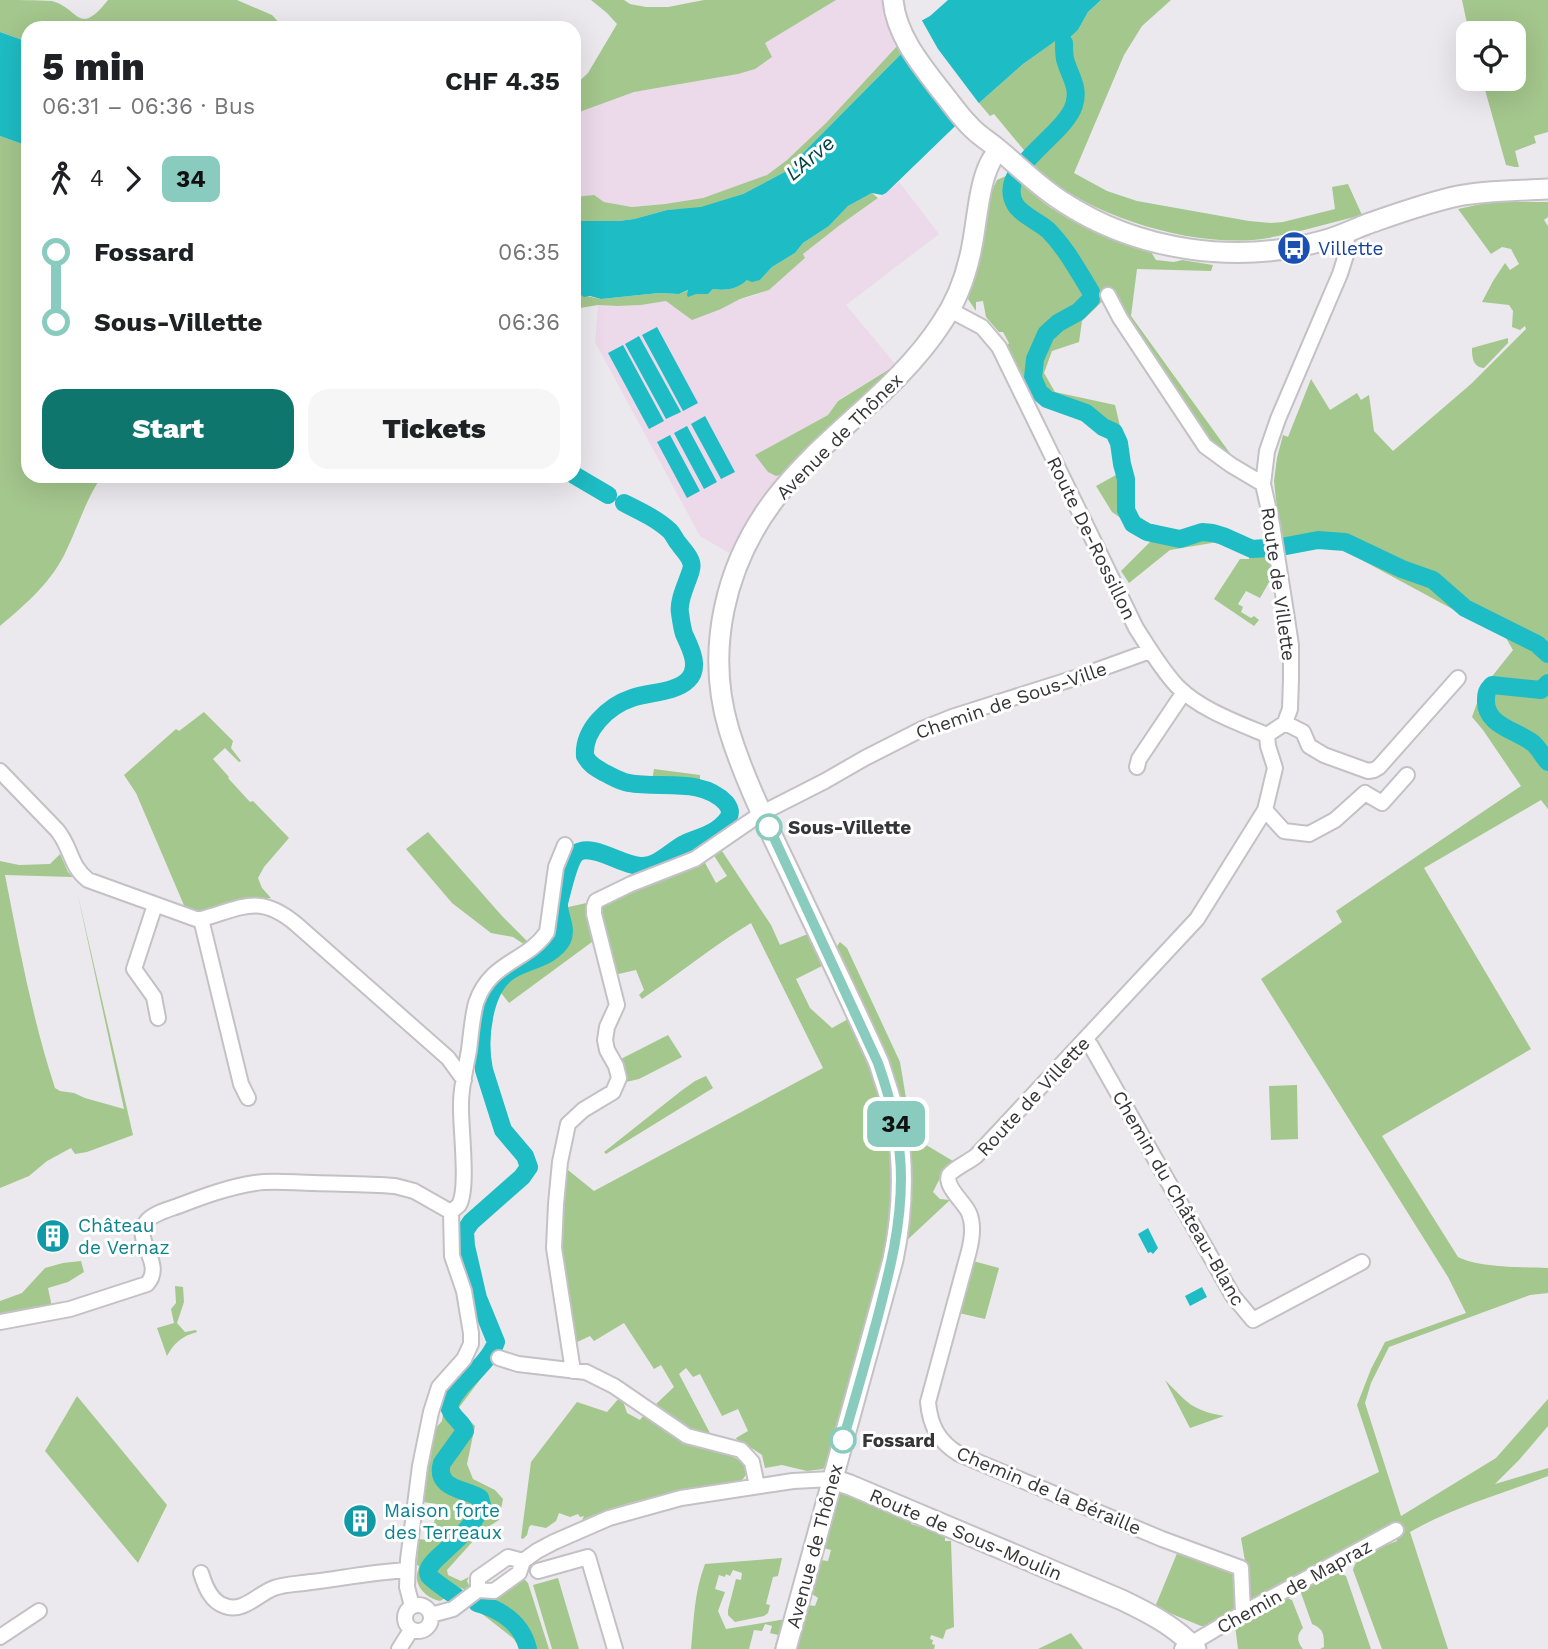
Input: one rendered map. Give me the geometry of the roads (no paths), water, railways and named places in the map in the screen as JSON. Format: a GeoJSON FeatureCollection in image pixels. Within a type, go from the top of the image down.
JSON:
{"type":"FeatureCollection","features":[{"type":"Feature","properties":{"kind":"main road"},"geometry":{"type":"LineString","coordinates":[[892,0],[905,39],[1002,153],[1064,203],[1089,217],[1133,235],[1173,246],[1214,252],[1294,248],[1459,196],[1548,189]]}},
{"type":"Feature","properties":{"kind":"main road"},"geometry":{"type":"LineString","coordinates":[[904,0],[915,32],[936,74]]}},
{"type":"Feature","properties":{"kind":"main road","name":"Avenue de Thônex"},"geometry":{"type":"LineString","coordinates":[[786,1649],[895,1247],[901,1177],[898,1138],[890,1097],[878,1063],[762,813],[728,728],[720,678],[721,625],[737,563],[751,535],[776,497],[823,448],[890,386],[933,336],[950,310],[972,248],[988,168],[1002,153]]}},
{"type":"Feature","properties":{"kind":"main road","name":"Route de Sous-Moulin"},"geometry":{"type":"LineString","coordinates":[[832,1479],[1122,1600],[1174,1629],[1190,1647]]}},
{"type":"Feature","properties":{"kind":"street","name":"Route de Villette"},"geometry":{"type":"LineString","coordinates":[[1285,723],[1290,709],[1291,645],[1263,484],[1267,451],[1343,264],[1347,233]]}},
{"type":"Feature","properties":{"kind":"street"},"geometry":{"type":"LineString","coordinates":[[1108,295],[1205,446],[1263,484]]}},
{"type":"Feature","properties":{"kind":"street","name":"Route De-Rossillon"},"geometry":{"type":"LineString","coordinates":[[950,310],[982,327],[999,347],[1136,628],[1150,651],[1184,692],[1221,715],[1267,735]]}},
{"type":"Feature","properties":{"kind":"street","name":"Chemin de Sous-Ville"},"geometry":{"type":"LineString","coordinates":[[573,1371],[554,1248],[562,1150],[570,1122],[583,1110],[613,1092],[619,1078],[605,1040],[607,1027],[617,1004],[596,922],[596,901],[695,859],[762,813],[922,729],[1150,651]]}},
{"type":"Feature","properties":{"kind":"street"},"geometry":{"type":"LineString","coordinates":[[1267,735],[1285,723],[1303,732],[1309,746],[1324,755],[1368,771],[1374,770],[1458,678]]}},
{"type":"Feature","properties":{"kind":"street"},"geometry":{"type":"LineString","coordinates":[[1137,767],[1139,759],[1184,692]]}},
{"type":"Feature","properties":{"kind":"street","name":"Route de Villette"},"geometry":{"type":"LineString","coordinates":[[972,1231],[971,1217],[950,1186],[949,1176],[976,1156],[1197,919],[1265,810],[1275,768],[1267,735]]}},
{"type":"Feature","properties":{"kind":"street"},"geometry":{"type":"LineString","coordinates":[[0,771],[57,830],[65,841],[74,865],[82,876],[94,884],[192,918],[201,919],[253,905],[279,911],[449,1059],[464,1080]]}},
{"type":"Feature","properties":{"kind":"street"},"geometry":{"type":"LineString","coordinates":[[1265,810],[1284,831],[1309,834],[1335,820],[1364,793],[1382,803],[1407,775]]}},
{"type":"Feature","properties":{"kind":"street"},"geometry":{"type":"LineString","coordinates":[[412,1606],[407,1587],[407,1570],[420,1466],[434,1400],[439,1387],[466,1356],[471,1344],[464,1291],[452,1251],[451,1212],[460,1203],[463,1186],[461,1106],[477,1001],[492,976],[536,945],[547,932],[556,867],[565,845]]}},
{"type":"Feature","properties":{"kind":"street"},"geometry":{"type":"LineString","coordinates":[[155,905],[134,969],[154,997],[158,1018]]}},
{"type":"Feature","properties":{"kind":"street"},"geometry":{"type":"LineString","coordinates":[[201,919],[241,1084],[248,1098]]}},
{"type":"Feature","properties":{"kind":"street","name":"Chemin du Château-Blanc"},"geometry":{"type":"LineString","coordinates":[[1086,1040],[1233,1296],[1253,1320],[1362,1262]]}},
{"type":"Feature","properties":{"kind":"street"},"geometry":{"type":"LineString","coordinates":[[1,1322],[70,1309],[147,1284],[153,1271],[143,1235],[146,1221],[202,1197],[248,1184],[273,1182],[395,1186],[414,1191],[451,1212]]}},
{"type":"Feature","properties":{"kind":"street","name":"Chemin de la Béraille"},"geometry":{"type":"LineString","coordinates":[[972,1231],[969,1251],[929,1396],[932,1423],[941,1439],[962,1455],[1162,1539],[1241,1568],[1243,1613]]}},
{"type":"Feature","properties":{"kind":"street"},"geometry":{"type":"LineString","coordinates":[[499,1357],[518,1364],[593,1374],[687,1436],[741,1450],[752,1462],[757,1486]]}},
{"type":"Feature","properties":{"kind":"street","name":"Route de Sous-Moulin"},"geometry":{"type":"LineString","coordinates":[[431,1615],[453,1609],[478,1590],[478,1577],[508,1557],[523,1561],[554,1542],[608,1518],[681,1498],[793,1481],[832,1479]]}},
{"type":"Feature","properties":{"kind":"street","name":"Chemin de Mapraz"},"geometry":{"type":"LineString","coordinates":[[1190,1647],[1243,1613],[1396,1530]]}},
{"type":"Feature","properties":{"kind":"street"},"geometry":{"type":"LineString","coordinates":[[538,1571],[588,1557],[615,1649]]}},
{"type":"Feature","properties":{"kind":"street"},"geometry":{"type":"LineString","coordinates":[[201,1573],[213,1598],[222,1605],[233,1608],[246,1605],[278,1587],[407,1570]]}},
{"type":"Feature","properties":{"kind":"street"},"geometry":{"type":"LineString","coordinates":[[412,1606],[423,1606],[431,1615],[426,1629],[419,1632],[406,1624],[405,1617],[412,1606]]}},
{"type":"Feature","properties":{"kind":"street"},"geometry":{"type":"LineString","coordinates":[[0,1637],[39,1611]]}},
{"type":"Feature","properties":{"kind":"street"},"geometry":{"type":"LineString","coordinates":[[399,1649],[411,1629]]}},
{"type":"Feature","properties":{"kind":"water","name":"L'Arve"},"geometry":{"type":"Polygon","coordinates":[[[948,0],[1101,0],[1088,12],[1078,30],[1064,43],[1057,40],[1023,64],[886,193],[872,193],[848,206],[829,226],[772,267],[760,280],[747,280],[732,289],[713,289],[708,294],[688,297],[688,290],[679,294],[659,293],[601,299],[581,295],[581,221],[619,221],[667,210],[701,207],[743,194],[794,167],[799,157],[901,54],[921,21],[948,0]]]}},
{"type":"Feature","properties":{"kind":"water"},"geometry":{"type":"Polygon","coordinates":[[[0,32],[21,40],[21,144],[0,136],[0,32]]]}},
{"type":"Feature","properties":{"kind":"water"},"geometry":{"type":"Polygon","coordinates":[[[657,327],[698,403],[683,411],[642,335],[657,327]]]}},
{"type":"Feature","properties":{"kind":"water"},"geometry":{"type":"Polygon","coordinates":[[[639,336],[681,412],[666,419],[625,344],[639,336]]]}},
{"type":"Feature","properties":{"kind":"water"},"geometry":{"type":"Polygon","coordinates":[[[623,345],[664,421],[649,429],[608,353],[623,345]]]}},
{"type":"Feature","properties":{"kind":"water"},"geometry":{"type":"Polygon","coordinates":[[[705,416],[735,472],[721,479],[691,424],[705,416]]]}},
{"type":"Feature","properties":{"kind":"water"},"geometry":{"type":"Polygon","coordinates":[[[687,426],[717,482],[704,489],[674,433],[687,426]]]}},
{"type":"Feature","properties":{"kind":"water"},"geometry":{"type":"Polygon","coordinates":[[[670,435],[700,491],[687,498],[657,442],[670,435]]]}},
{"type":"Feature","properties":{"kind":"water"},"geometry":{"type":"Polygon","coordinates":[[[1148,1228],[1158,1248],[1153,1254],[1148,1253],[1138,1234],[1148,1228]]]}},
{"type":"Feature","properties":{"kind":"water"},"geometry":{"type":"Polygon","coordinates":[[[1202,1287],[1207,1297],[1190,1306],[1185,1296],[1202,1287]]]}},
{"type":"Feature","properties":{"kind":"waterway"},"geometry":{"type":"LineString","coordinates":[[1064,43],[1065,59],[1075,87],[1074,105],[1058,129],[1023,165],[1011,191],[1017,208],[1048,230],[1060,244],[1091,292],[1091,299],[1078,312],[1058,323],[1046,334],[1035,359],[1033,378],[1039,392],[1047,399],[1086,413],[1114,432],[1119,443],[1126,479],[1126,510],[1133,524],[1147,532],[1180,539],[1202,532],[1213,533],[1252,549],[1318,540],[1345,542],[1402,569],[1433,580],[1465,608],[1537,644],[1548,654]]}},
{"type":"Feature","properties":{"kind":"waterway"},"geometry":{"type":"LineString","coordinates":[[581,479],[608,495]]}},
{"type":"Feature","properties":{"kind":"waterway"},"geometry":{"type":"LineString","coordinates":[[456,1596],[430,1577],[428,1570],[467,1529],[482,1505],[480,1498],[453,1487],[443,1478],[442,1463],[465,1431],[449,1406],[458,1390],[486,1359],[496,1342],[478,1298],[465,1231],[471,1222],[522,1177],[529,1167],[525,1156],[503,1130],[484,1070],[482,1030],[488,1001],[501,978],[511,970],[552,951],[562,940],[564,931],[559,903],[569,869],[577,853],[583,850],[591,851],[626,863],[648,865],[684,844],[713,832],[730,815],[726,803],[705,790],[626,782],[596,768],[585,756],[588,737],[606,713],[632,698],[683,684],[694,669],[680,613],[683,592],[692,566],[690,559],[665,527],[624,503]]}},
{"type":"Feature","properties":{"kind":"waterway"},"geometry":{"type":"LineString","coordinates":[[1548,683],[1541,690],[1492,685],[1486,700],[1487,709],[1496,722],[1534,744],[1548,762]]}},
{"type":"Feature","properties":{"kind":"waterway"},"geometry":{"type":"LineString","coordinates":[[477,1603],[495,1609],[510,1619],[521,1632],[528,1649]]}},
{"type":"Feature","properties":{"kind":"place","name":"Villette"},"geometry":{"type":"Point","coordinates":[1294,248]}},
{"type":"Feature","properties":{"kind":"place","name":"Sous-Villette"},"geometry":{"type":"Point","coordinates":[769,827]}},
{"type":"Feature","properties":{"kind":"place","name":"Château de Vernaz"},"geometry":{"type":"Point","coordinates":[53,1236]}},
{"type":"Feature","properties":{"kind":"place","name":"Fossard"},"geometry":{"type":"Point","coordinates":[843,1440]}},
{"type":"Feature","properties":{"kind":"place","name":"Maison forte des Terreaux"},"geometry":{"type":"Point","coordinates":[360,1521]}}]}
